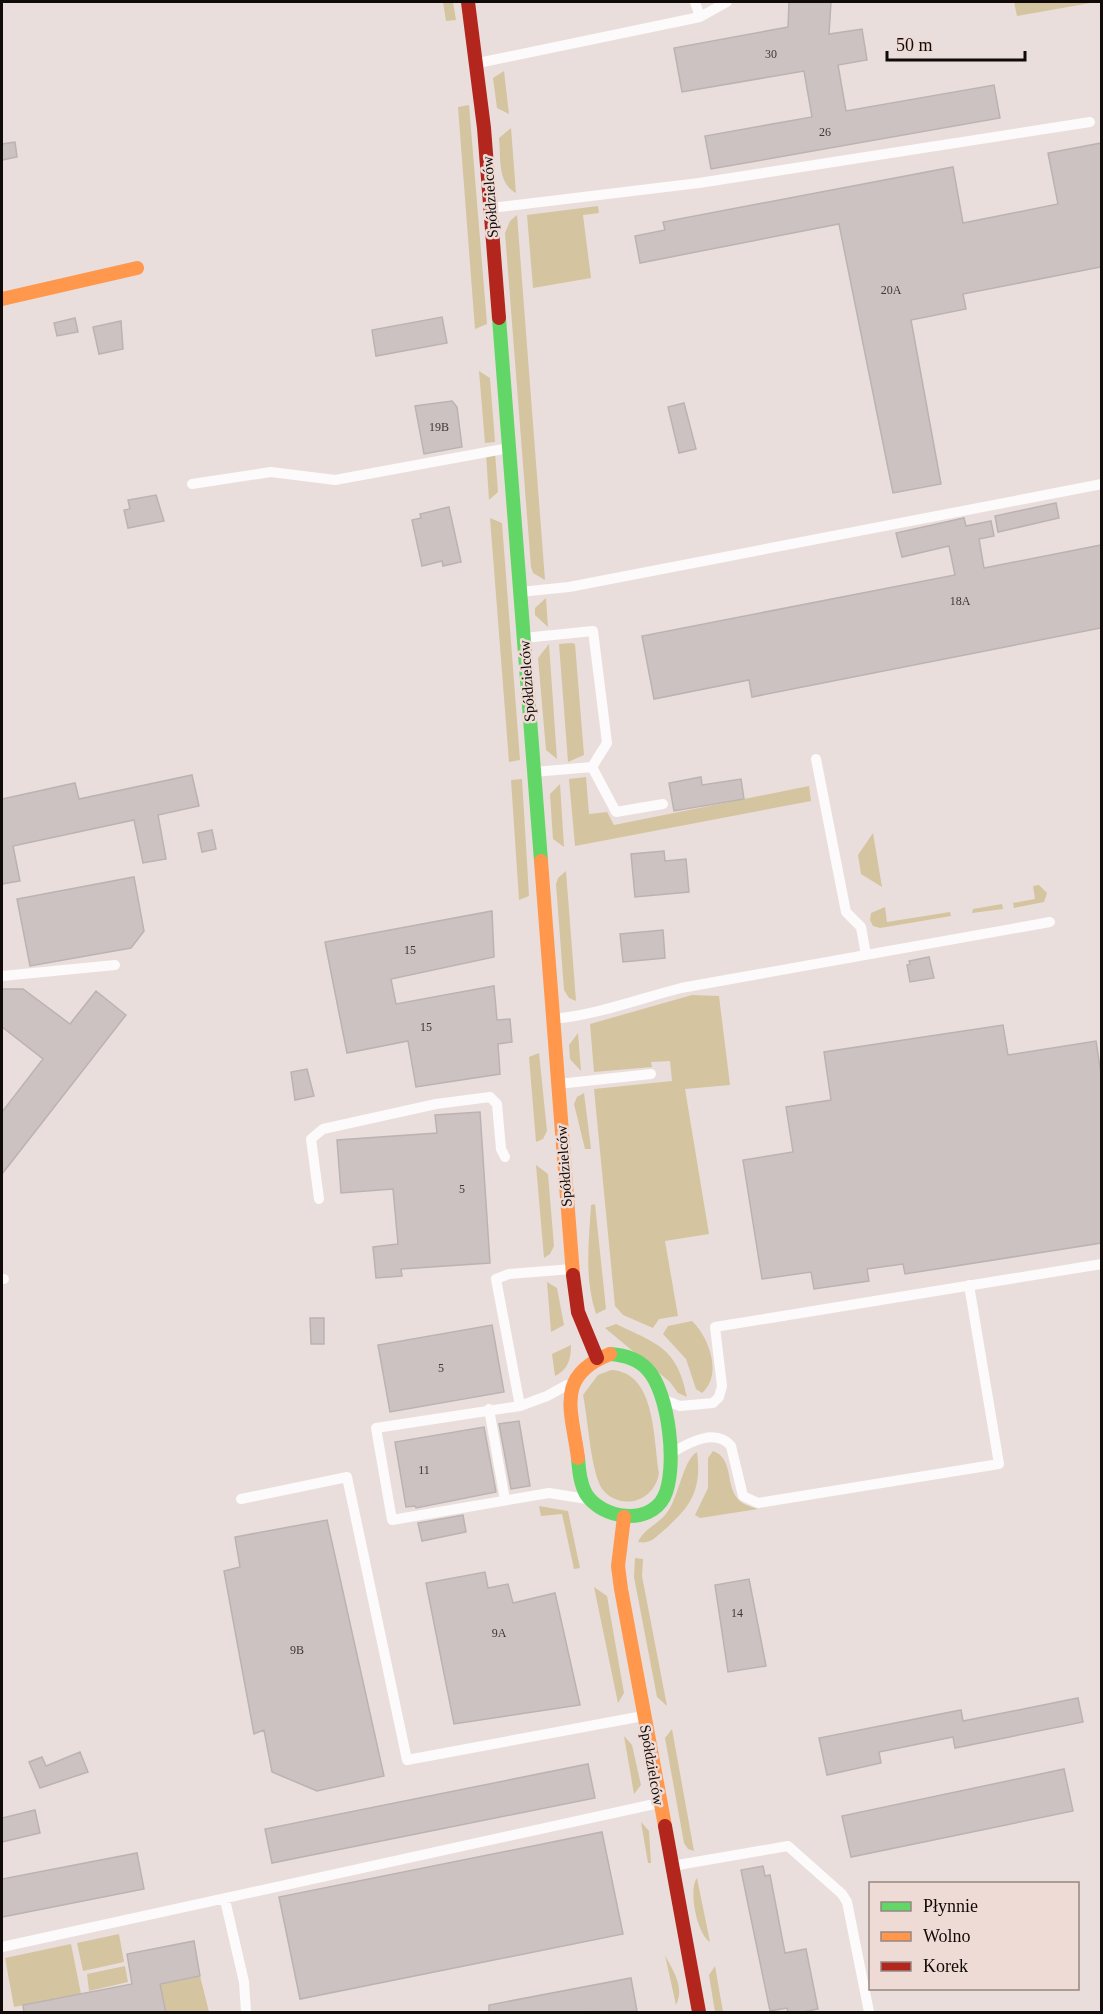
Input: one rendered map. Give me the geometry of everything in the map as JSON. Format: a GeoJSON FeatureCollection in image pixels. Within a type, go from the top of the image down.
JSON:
{"type":"FeatureCollection","features":[{"type":"Feature","properties":{"kind":"street","name":"Spółdzielców"},"geometry":{"type":"LineString","coordinates":[[468,2],[477,63],[491,208],[572,1269],[578,1312],[597,1358]]}},
{"type":"Feature","properties":{"kind":"street"},"geometry":{"type":"LineString","coordinates":[[2,298],[137,268]]}},
{"type":"Feature","properties":{"kind":"street"},"geometry":{"type":"LineString","coordinates":[[621,1354],[641,1362],[655,1378],[661,1399],[672,1478],[663,1498],[646,1512],[624,1516],[606,1512],[590,1500],[581,1483],[569,1401],[572,1382],[583,1367],[597,1358],[621,1354]]}},
{"type":"Feature","properties":{"kind":"street","name":"Spółdzielców"},"geometry":{"type":"LineString","coordinates":[[624,1516],[618,1566],[659,1803],[699,2013]]}},
{"type":"Feature","properties":{"kind":"lane"},"geometry":{"type":"LineString","coordinates":[[695,2],[700,16]]}},
{"type":"Feature","properties":{"kind":"lane"},"geometry":{"type":"LineString","coordinates":[[477,63],[700,16],[728,2]]}},
{"type":"Feature","properties":{"kind":"lane"},"geometry":{"type":"LineString","coordinates":[[491,208],[699,183],[1090,122]]}},
{"type":"Feature","properties":{"kind":"lane"},"geometry":{"type":"LineString","coordinates":[[192,484],[271,472],[335,480],[509,447]]}},
{"type":"Feature","properties":{"kind":"lane"},"geometry":{"type":"LineString","coordinates":[[520,592],[569,587],[1101,484]]}},
{"type":"Feature","properties":{"kind":"lane"},"geometry":{"type":"LineString","coordinates":[[523,638],[593,631],[607,743],[592,767]]}},
{"type":"Feature","properties":{"kind":"lane"},"geometry":{"type":"LineString","coordinates":[[816,759],[846,912],[861,927],[866,955]]}},
{"type":"Feature","properties":{"kind":"lane"},"geometry":{"type":"LineString","coordinates":[[533,772],[592,767]]}},
{"type":"Feature","properties":{"kind":"lane"},"geometry":{"type":"LineString","coordinates":[[592,767],[616,812],[663,804]]}},
{"type":"Feature","properties":{"kind":"lane"},"geometry":{"type":"LineString","coordinates":[[552,1020],[585,1017],[622,1003],[681,988],[1050,922]]}},
{"type":"Feature","properties":{"kind":"lane"},"geometry":{"type":"LineString","coordinates":[[2,976],[115,965]]}},
{"type":"Feature","properties":{"kind":"lane"},"geometry":{"type":"LineString","coordinates":[[558,1084],[651,1074]]}},
{"type":"Feature","properties":{"kind":"lane"},"geometry":{"type":"LineString","coordinates":[[319,1199],[311,1139],[323,1129],[436,1104],[490,1097],[497,1104],[501,1149],[505,1157]]}},
{"type":"Feature","properties":{"kind":"lane"},"geometry":{"type":"LineString","coordinates":[[661,1399],[680,1406],[712,1402],[719,1397],[722,1386],[715,1327],[1101,1264]]}},
{"type":"Feature","properties":{"kind":"lane"},"geometry":{"type":"LineString","coordinates":[[520,1406],[496,1279],[509,1274],[572,1269]]}},
{"type":"Feature","properties":{"kind":"lane"},"geometry":{"type":"LineString","coordinates":[[670,1454],[704,1438],[717,1436],[726,1440],[731,1446],[743,1496],[758,1503],[999,1464],[969,1285]]}},
{"type":"Feature","properties":{"kind":"lane"},"geometry":{"type":"LineString","coordinates":[[572,1382],[547,1396],[520,1406],[376,1428],[392,1520],[549,1493],[590,1500]]}},
{"type":"Feature","properties":{"kind":"lane"},"geometry":{"type":"LineString","coordinates":[[489,1409],[505,1500]]}},
{"type":"Feature","properties":{"kind":"lane"},"geometry":{"type":"LineString","coordinates":[[241,1499],[347,1477],[407,1760],[644,1716]]}},
{"type":"Feature","properties":{"kind":"lane"},"geometry":{"type":"LineString","coordinates":[[2,1947],[225,1900],[659,1803]]}},
{"type":"Feature","properties":{"kind":"lane"},"geometry":{"type":"LineString","coordinates":[[671,1866],[788,1846],[842,1894],[847,1902],[869,2013]]}},
{"type":"Feature","properties":{"kind":"lane"},"geometry":{"type":"LineString","coordinates":[[225,1900],[244,1982],[246,2013]]}},
{"type":"Feature","properties":{"kind":"shaded area"},"geometry":{"type":"Polygon","coordinates":[[[443,2],[453,2],[456,20],[446,21],[443,2]]]}},
{"type":"Feature","properties":{"kind":"shaded area"},"geometry":{"type":"Polygon","coordinates":[[[1014,2],[1096,2],[1017,16],[1014,2]]]}},
{"type":"Feature","properties":{"kind":"shaded area"},"geometry":{"type":"Polygon","coordinates":[[[504,71],[509,114],[497,108],[493,78],[504,71]]]}},
{"type":"Feature","properties":{"kind":"shaded area"},"geometry":{"type":"Polygon","coordinates":[[[469,105],[487,324],[475,329],[458,107],[469,105]]]}},
{"type":"Feature","properties":{"kind":"shaded area"},"geometry":{"type":"Polygon","coordinates":[[[511,128],[516,193],[506,183],[500,161],[499,138],[511,128]]]}},
{"type":"Feature","properties":{"kind":"shaded area"},"geometry":{"type":"Polygon","coordinates":[[[598,206],[599,213],[583,215],[591,278],[533,288],[527,215],[598,206]]]}},
{"type":"Feature","properties":{"kind":"shaded area"},"geometry":{"type":"Polygon","coordinates":[[[517,215],[545,580],[533,573],[531,567],[505,233],[510,221],[517,215]]]}},
{"type":"Feature","properties":{"kind":"shaded area"},"geometry":{"type":"Polygon","coordinates":[[[479,371],[490,378],[495,442],[485,443],[479,371]]]}},
{"type":"Feature","properties":{"kind":"shaded area"},"geometry":{"type":"Polygon","coordinates":[[[495,452],[498,492],[489,500],[486,453],[495,452]]]}},
{"type":"Feature","properties":{"kind":"shaded area"},"geometry":{"type":"Polygon","coordinates":[[[490,518],[502,523],[520,760],[509,762],[490,518]]]}},
{"type":"Feature","properties":{"kind":"shaded area"},"geometry":{"type":"Polygon","coordinates":[[[546,598],[548,627],[535,615],[535,608],[546,598]]]}},
{"type":"Feature","properties":{"kind":"shaded area"},"geometry":{"type":"Polygon","coordinates":[[[549,644],[557,759],[546,750],[538,658],[549,644]]]}},
{"type":"Feature","properties":{"kind":"shaded area"},"geometry":{"type":"Polygon","coordinates":[[[559,644],[575,644],[584,755],[568,762],[559,644]]]}},
{"type":"Feature","properties":{"kind":"shaded area"},"geometry":{"type":"Polygon","coordinates":[[[586,777],[589,814],[607,812],[614,825],[809,786],[811,801],[575,846],[569,779],[586,777]]]}},
{"type":"Feature","properties":{"kind":"shaded area"},"geometry":{"type":"Polygon","coordinates":[[[522,779],[529,896],[519,900],[511,780],[522,779]]]}},
{"type":"Feature","properties":{"kind":"shaded area"},"geometry":{"type":"Polygon","coordinates":[[[560,784],[564,847],[553,839],[550,794],[560,784]]]}},
{"type":"Feature","properties":{"kind":"shaded area"},"geometry":{"type":"Polygon","coordinates":[[[873,833],[882,887],[861,874],[858,855],[873,833]]]}},
{"type":"Feature","properties":{"kind":"shaded area"},"geometry":{"type":"Polygon","coordinates":[[[566,871],[576,1001],[569,998],[564,990],[556,884],[558,878],[566,871]]]}},
{"type":"Feature","properties":{"kind":"shaded area"},"geometry":{"type":"Polygon","coordinates":[[[1039,885],[1047,893],[1044,902],[1014,908],[1013,903],[1035,899],[1033,886],[1039,885]]]}},
{"type":"Feature","properties":{"kind":"shaded area"},"geometry":{"type":"Polygon","coordinates":[[[1002,904],[1003,909],[972,913],[973,909],[1002,904]]]}},
{"type":"Feature","properties":{"kind":"shaded area"},"geometry":{"type":"Polygon","coordinates":[[[885,907],[887,922],[950,912],[951,916],[880,928],[873,926],[870,920],[871,913],[885,907]]]}},
{"type":"Feature","properties":{"kind":"shaded area"},"geometry":{"type":"Polygon","coordinates":[[[692,995],[719,996],[730,1085],[685,1089],[709,1234],[665,1241],[678,1316],[659,1319],[653,1328],[623,1315],[615,1306],[594,1089],[672,1081],[670,1061],[651,1062],[652,1067],[594,1072],[590,1024],[692,995]]]}},
{"type":"Feature","properties":{"kind":"shaded area"},"geometry":{"type":"Polygon","coordinates":[[[578,1033],[581,1071],[570,1059],[569,1045],[578,1033]]]}},
{"type":"Feature","properties":{"kind":"shaded area"},"geometry":{"type":"Polygon","coordinates":[[[539,1053],[547,1131],[543,1139],[536,1142],[529,1057],[539,1053]]]}},
{"type":"Feature","properties":{"kind":"shaded area"},"geometry":{"type":"Polygon","coordinates":[[[584,1093],[591,1149],[585,1149],[574,1104],[577,1097],[584,1093]]]}},
{"type":"Feature","properties":{"kind":"shaded area"},"geometry":{"type":"Polygon","coordinates":[[[536,1165],[548,1174],[554,1246],[550,1254],[544,1258],[536,1165]]]}},
{"type":"Feature","properties":{"kind":"shaded area"},"geometry":{"type":"Polygon","coordinates":[[[595,1204],[606,1309],[596,1314],[590,1287],[588,1260],[591,1205],[595,1204]]]}},
{"type":"Feature","properties":{"kind":"shaded area"},"geometry":{"type":"Polygon","coordinates":[[[547,1282],[557,1288],[564,1325],[551,1332],[547,1282]]]}},
{"type":"Feature","properties":{"kind":"shaded area"},"geometry":{"type":"Polygon","coordinates":[[[692,1321],[704,1336],[713,1367],[712,1376],[702,1393],[696,1389],[686,1359],[663,1334],[668,1326],[692,1321]]]}},
{"type":"Feature","properties":{"kind":"shaded area"},"geometry":{"type":"Polygon","coordinates":[[[616,1324],[654,1343],[671,1357],[683,1380],[687,1397],[678,1393],[670,1382],[605,1328],[616,1324]]]}},
{"type":"Feature","properties":{"kind":"shaded area"},"geometry":{"type":"Polygon","coordinates":[[[571,1345],[568,1363],[563,1371],[555,1376],[552,1354],[571,1345]]]}},
{"type":"Feature","properties":{"kind":"shaded area"},"geometry":{"type":"Polygon","coordinates":[[[611,1370],[626,1374],[637,1382],[650,1409],[653,1426],[658,1477],[649,1493],[631,1501],[614,1499],[601,1488],[591,1452],[583,1395],[598,1375],[611,1370]]]}},
{"type":"Feature","properties":{"kind":"shaded area"},"geometry":{"type":"Polygon","coordinates":[[[713,1451],[724,1460],[735,1495],[744,1504],[758,1509],[700,1518],[695,1515],[708,1488],[708,1458],[713,1451]]]}},
{"type":"Feature","properties":{"kind":"shaded area"},"geometry":{"type":"Polygon","coordinates":[[[697,1452],[698,1477],[687,1505],[681,1514],[655,1538],[646,1542],[638,1542],[668,1511],[688,1462],[697,1452]]]}},
{"type":"Feature","properties":{"kind":"shaded area"},"geometry":{"type":"Polygon","coordinates":[[[539,1506],[568,1511],[580,1568],[574,1569],[562,1514],[541,1516],[539,1506]]]}},
{"type":"Feature","properties":{"kind":"shaded area"},"geometry":{"type":"Polygon","coordinates":[[[635,1558],[643,1559],[642,1576],[667,1706],[657,1697],[634,1577],[635,1558]]]}},
{"type":"Feature","properties":{"kind":"shaded area"},"geometry":{"type":"Polygon","coordinates":[[[594,1587],[607,1596],[624,1693],[618,1703],[594,1587]]]}},
{"type":"Feature","properties":{"kind":"shaded area"},"geometry":{"type":"Polygon","coordinates":[[[672,1729],[694,1851],[688,1849],[684,1843],[665,1738],[672,1729]]]}},
{"type":"Feature","properties":{"kind":"shaded area"},"geometry":{"type":"Polygon","coordinates":[[[624,1736],[632,1745],[641,1785],[634,1794],[624,1736]]]}},
{"type":"Feature","properties":{"kind":"shaded area"},"geometry":{"type":"Polygon","coordinates":[[[641,1822],[649,1831],[651,1863],[648,1863],[641,1822]]]}},
{"type":"Feature","properties":{"kind":"shaded area"},"geometry":{"type":"Polygon","coordinates":[[[697,1878],[710,1942],[701,1930],[695,1912],[693,1892],[697,1878]]]}},
{"type":"Feature","properties":{"kind":"shaded area"},"geometry":{"type":"Polygon","coordinates":[[[119,1934],[124,1962],[83,1971],[77,1943],[119,1934]]]}},
{"type":"Feature","properties":{"kind":"shaded area"},"geometry":{"type":"Polygon","coordinates":[[[71,1944],[81,1994],[14,2007],[5,1958],[71,1944]]]}},
{"type":"Feature","properties":{"kind":"shaded area"},"geometry":{"type":"Polygon","coordinates":[[[665,1955],[679,1985],[676,2005],[665,1955]]]}},
{"type":"Feature","properties":{"kind":"shaded area"},"geometry":{"type":"Polygon","coordinates":[[[125,1966],[128,1982],[89,1991],[87,1974],[125,1966]]]}},
{"type":"Feature","properties":{"kind":"shaded area"},"geometry":{"type":"Polygon","coordinates":[[[715,1966],[723,2012],[715,2012],[709,1975],[715,1966]]]}},
{"type":"Feature","properties":{"kind":"shaded area"},"geometry":{"type":"Polygon","coordinates":[[[200,1976],[209,2012],[166,2012],[163,1996],[152,1998],[150,1986],[200,1976]]]}},
{"type":"Feature","properties":{"kind":"building"},"geometry":{"type":"Polygon","coordinates":[[[789,2],[831,2],[829,34],[862,29],[867,60],[838,65],[846,111],[994,85],[1000,118],[711,169],[705,136],[812,117],[804,71],[682,92],[674,48],[788,27],[789,2]]]}},
{"type":"Feature","properties":{"kind":"building"},"geometry":{"type":"Polygon","coordinates":[[[15,142],[17,157],[2,160],[2,144],[15,142]]]}},
{"type":"Feature","properties":{"kind":"building"},"geometry":{"type":"Polygon","coordinates":[[[1101,143],[1101,267],[963,294],[966,309],[911,320],[941,484],[893,493],[839,224],[640,263],[635,236],[665,230],[663,222],[953,167],[963,223],[1058,204],[1048,153],[1101,143]]]}},
{"type":"Feature","properties":{"kind":"building"},"geometry":{"type":"Polygon","coordinates":[[[442,317],[447,343],[376,356],[372,330],[442,317]]]}},
{"type":"Feature","properties":{"kind":"building"},"geometry":{"type":"Polygon","coordinates":[[[75,318],[78,332],[57,336],[54,323],[75,318]]]}},
{"type":"Feature","properties":{"kind":"building"},"geometry":{"type":"Polygon","coordinates":[[[121,321],[123,349],[99,354],[93,327],[121,321]]]}},
{"type":"Feature","properties":{"kind":"building"},"geometry":{"type":"Polygon","coordinates":[[[452,401],[457,407],[462,447],[424,454],[415,406],[452,401]]]}},
{"type":"Feature","properties":{"kind":"building"},"geometry":{"type":"Polygon","coordinates":[[[684,403],[696,449],[679,453],[668,407],[684,403]]]}},
{"type":"Feature","properties":{"kind":"building"},"geometry":{"type":"Polygon","coordinates":[[[156,495],[164,521],[128,528],[124,510],[130,509],[128,500],[156,495]]]}},
{"type":"Feature","properties":{"kind":"building"},"geometry":{"type":"Polygon","coordinates":[[[1056,503],[1059,518],[998,532],[995,516],[1056,503]]]}},
{"type":"Feature","properties":{"kind":"building"},"geometry":{"type":"Polygon","coordinates":[[[449,507],[461,562],[443,566],[442,561],[422,566],[412,520],[421,518],[420,514],[449,507]]]}},
{"type":"Feature","properties":{"kind":"building"},"geometry":{"type":"Polygon","coordinates":[[[964,518],[966,526],[991,521],[994,536],[979,539],[984,568],[1101,545],[1101,628],[752,697],[749,680],[654,699],[642,636],[955,575],[949,546],[902,557],[896,533],[964,518]]]}},
{"type":"Feature","properties":{"kind":"building"},"geometry":{"type":"Polygon","coordinates":[[[192,775],[199,806],[158,815],[166,859],[143,863],[134,820],[13,846],[20,881],[2,884],[2,799],[75,783],[79,799],[192,775]]]}},
{"type":"Feature","properties":{"kind":"building"},"geometry":{"type":"Polygon","coordinates":[[[701,777],[702,785],[741,779],[744,799],[674,811],[669,783],[701,777]]]}},
{"type":"Feature","properties":{"kind":"building"},"geometry":{"type":"Polygon","coordinates":[[[212,830],[216,849],[202,852],[198,833],[212,830]]]}},
{"type":"Feature","properties":{"kind":"building"},"geometry":{"type":"Polygon","coordinates":[[[664,851],[665,861],[686,859],[689,892],[635,897],[631,854],[664,851]]]}},
{"type":"Feature","properties":{"kind":"building"},"geometry":{"type":"Polygon","coordinates":[[[134,877],[144,931],[131,948],[30,966],[17,899],[134,877]]]}},
{"type":"Feature","properties":{"kind":"building"},"geometry":{"type":"Polygon","coordinates":[[[492,911],[494,957],[391,979],[396,1004],[494,986],[497,1020],[510,1019],[512,1042],[498,1044],[500,1074],[416,1087],[408,1041],[347,1053],[325,942],[492,911]]]}},
{"type":"Feature","properties":{"kind":"building"},"geometry":{"type":"Polygon","coordinates":[[[663,930],[665,958],[623,962],[620,934],[663,930]]]}},
{"type":"Feature","properties":{"kind":"building"},"geometry":{"type":"Polygon","coordinates":[[[929,957],[934,978],[910,982],[907,965],[910,964],[909,961],[929,957]]]}},
{"type":"Feature","properties":{"kind":"building"},"geometry":{"type":"Polygon","coordinates":[[[2,989],[23,989],[70,1024],[96,991],[126,1015],[2,1174],[2,1112],[43,1059],[2,1027],[2,989]]]}},
{"type":"Feature","properties":{"kind":"building"},"geometry":{"type":"Polygon","coordinates":[[[1003,1025],[1008,1055],[1096,1041],[1101,1074],[1101,1243],[905,1274],[903,1264],[867,1269],[869,1281],[814,1289],[811,1272],[762,1279],[743,1160],[793,1152],[786,1107],[831,1100],[824,1052],[1003,1025]]]}},
{"type":"Feature","properties":{"kind":"building"},"geometry":{"type":"Polygon","coordinates":[[[307,1069],[314,1096],[295,1100],[291,1072],[307,1069]]]}},
{"type":"Feature","properties":{"kind":"building"},"geometry":{"type":"Polygon","coordinates":[[[480,1112],[490,1263],[401,1269],[402,1276],[376,1278],[373,1247],[398,1244],[393,1189],[341,1193],[337,1140],[437,1133],[435,1115],[480,1112]]]}},
{"type":"Feature","properties":{"kind":"building"},"geometry":{"type":"Polygon","coordinates":[[[310,1318],[324,1318],[324,1344],[311,1344],[310,1318]]]}},
{"type":"Feature","properties":{"kind":"building"},"geometry":{"type":"Polygon","coordinates":[[[492,1325],[504,1392],[390,1412],[378,1345],[492,1325]]]}},
{"type":"Feature","properties":{"kind":"building"},"geometry":{"type":"Polygon","coordinates":[[[519,1421],[530,1486],[511,1489],[499,1424],[519,1421]]]}},
{"type":"Feature","properties":{"kind":"building"},"geometry":{"type":"Polygon","coordinates":[[[484,1427],[496,1492],[416,1508],[415,1506],[406,1507],[395,1442],[484,1427]]]}},
{"type":"Feature","properties":{"kind":"building"},"geometry":{"type":"Polygon","coordinates":[[[463,1515],[466,1532],[422,1541],[418,1523],[463,1515]]]}},
{"type":"Feature","properties":{"kind":"building"},"geometry":{"type":"Polygon","coordinates":[[[327,1520],[384,1776],[317,1791],[272,1772],[264,1730],[254,1734],[224,1571],[240,1567],[235,1537],[327,1520]]]}},
{"type":"Feature","properties":{"kind":"building"},"geometry":{"type":"Polygon","coordinates":[[[485,1572],[488,1588],[508,1584],[513,1603],[555,1593],[580,1705],[454,1724],[426,1583],[485,1572]]]}},
{"type":"Feature","properties":{"kind":"building"},"geometry":{"type":"Polygon","coordinates":[[[749,1579],[766,1666],[728,1672],[715,1585],[749,1579]]]}},
{"type":"Feature","properties":{"kind":"building"},"geometry":{"type":"Polygon","coordinates":[[[1078,1698],[1083,1722],[955,1748],[953,1737],[879,1752],[881,1763],[827,1775],[819,1738],[961,1710],[963,1721],[1078,1698]]]}},
{"type":"Feature","properties":{"kind":"building"},"geometry":{"type":"Polygon","coordinates":[[[80,1752],[88,1772],[40,1788],[29,1762],[42,1757],[46,1766],[80,1752]]]}},
{"type":"Feature","properties":{"kind":"building"},"geometry":{"type":"Polygon","coordinates":[[[588,1764],[595,1798],[272,1863],[265,1829],[588,1764]]]}},
{"type":"Feature","properties":{"kind":"building"},"geometry":{"type":"Polygon","coordinates":[[[1064,1769],[1073,1811],[851,1857],[842,1816],[1064,1769]]]}},
{"type":"Feature","properties":{"kind":"building"},"geometry":{"type":"Polygon","coordinates":[[[35,1810],[40,1833],[2,1842],[2,1818],[35,1810]]]}},
{"type":"Feature","properties":{"kind":"building"},"geometry":{"type":"Polygon","coordinates":[[[602,1832],[623,1934],[300,1999],[279,1897],[602,1832]]]}},
{"type":"Feature","properties":{"kind":"building"},"geometry":{"type":"Polygon","coordinates":[[[137,1853],[144,1889],[2,1917],[2,1879],[137,1853]]]}},
{"type":"Feature","properties":{"kind":"building"},"geometry":{"type":"Polygon","coordinates":[[[763,1866],[765,1876],[770,1875],[785,1953],[806,1949],[818,2009],[798,2013],[788,2013],[787,2008],[770,2011],[741,1870],[763,1866]]]}},
{"type":"Feature","properties":{"kind":"building"},"geometry":{"type":"Polygon","coordinates":[[[194,1941],[200,1976],[160,1984],[166,2013],[24,2013],[23,2005],[132,1984],[127,1954],[194,1941]]]}},
{"type":"Feature","properties":{"kind":"building"},"geometry":{"type":"Polygon","coordinates":[[[631,1978],[637,2011],[489,2013],[489,2005],[631,1978]]]}},
{"type":"Feature","properties":{"kind":"traffic: fast"},"geometry":{"type":"LineString","coordinates":[[499,318],[541,861]]}},
{"type":"Feature","properties":{"kind":"traffic: fast"},"geometry":{"type":"LineString","coordinates":[[578,1458],[579,1472],[586,1494],[593,1502],[614,1514],[625,1516],[648,1512],[664,1497],[668,1484],[671,1450],[661,1394],[655,1380],[643,1365],[630,1358],[610,1354]]}},
{"type":"Feature","properties":{"kind":"traffic: slow"},"geometry":{"type":"LineString","coordinates":[[2,299],[137,268]]}},
{"type":"Feature","properties":{"kind":"traffic: slow"},"geometry":{"type":"LineString","coordinates":[[541,861],[573,1275]]}},
{"type":"Feature","properties":{"kind":"traffic: slow"},"geometry":{"type":"LineString","coordinates":[[578,1458],[571,1410],[574,1384],[581,1373],[592,1363],[610,1354]]}},
{"type":"Feature","properties":{"kind":"traffic: slow"},"geometry":{"type":"LineString","coordinates":[[624,1517],[618,1566],[621,1589],[665,1826]]}},
{"type":"Feature","properties":{"kind":"traffic: jam"},"geometry":{"type":"LineString","coordinates":[[468,2],[484,128],[499,318]]}},
{"type":"Feature","properties":{"kind":"traffic: jam"},"geometry":{"type":"LineString","coordinates":[[573,1275],[578,1312],[597,1358]]}},
{"type":"Feature","properties":{"kind":"traffic: jam"},"geometry":{"type":"LineString","coordinates":[[665,1826],[699,2012]]}}]}
